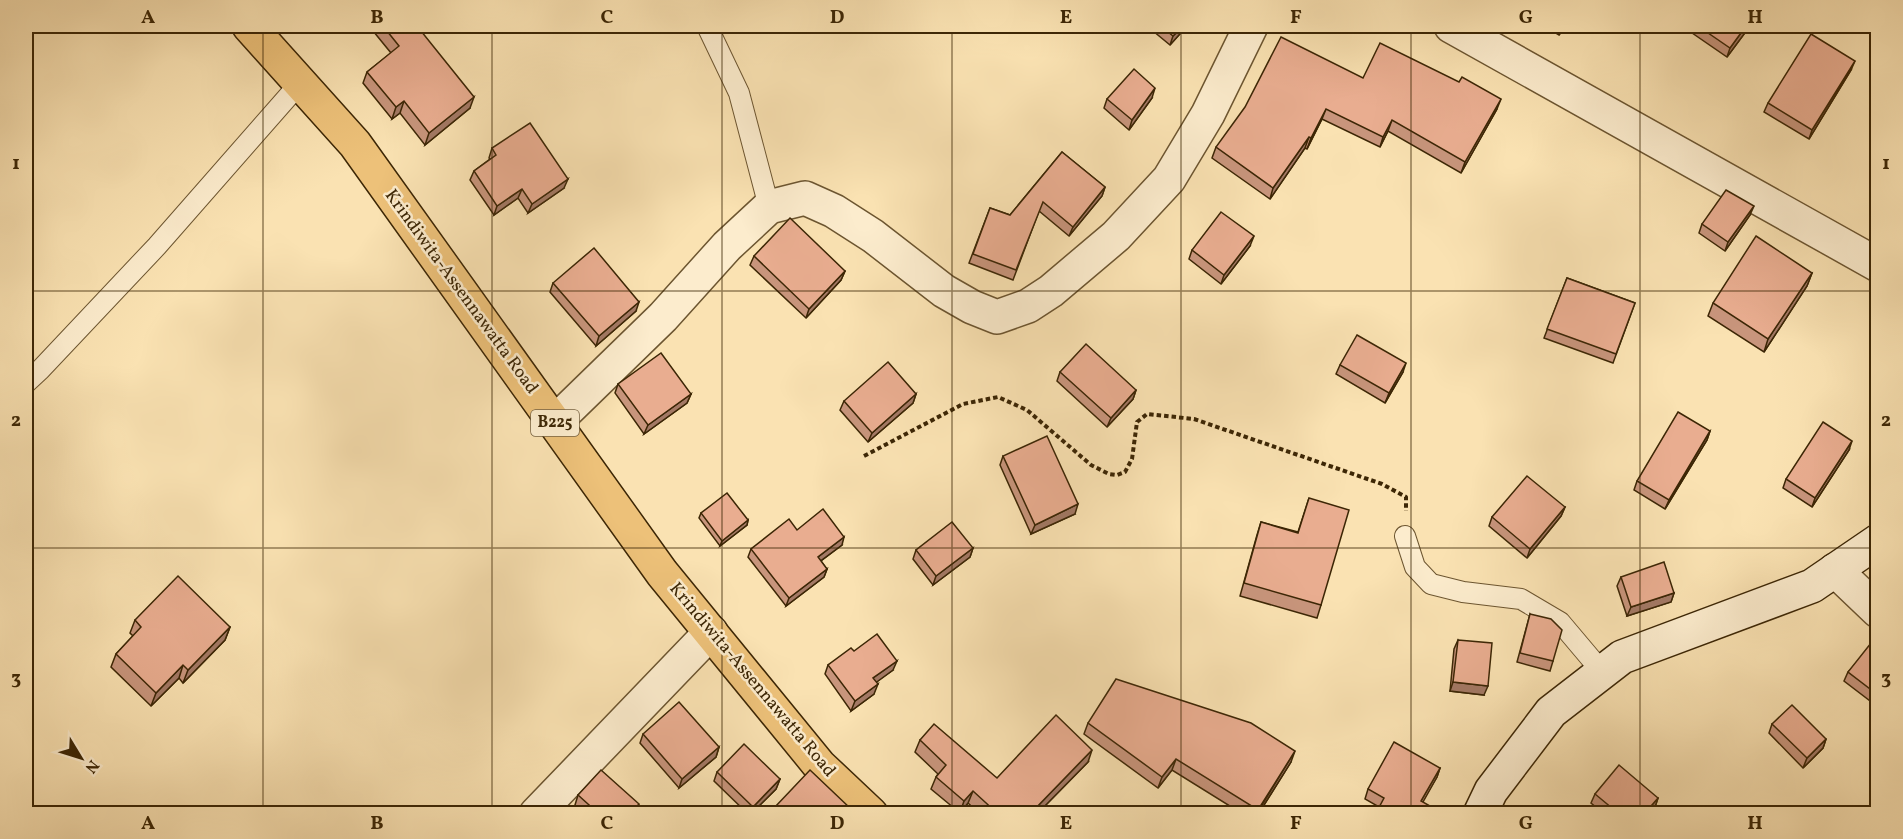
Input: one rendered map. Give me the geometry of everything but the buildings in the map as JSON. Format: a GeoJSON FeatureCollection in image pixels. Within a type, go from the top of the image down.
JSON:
{"type":"FeatureCollection","features":[{"type":"Feature","properties":{"kind":"main road","name":"Krindiwita-Assennawatta Road"},"geometry":{"type":"LineString","coordinates":[[249,26],[355,144],[662,573],[819,765],[871,813]]}},
{"type":"Feature","properties":{"kind":"street"},"geometry":{"type":"LineString","coordinates":[[555,422],[663,316],[727,246],[769,207],[806,198],[834,211],[873,236],[944,291],[972,307],[997,317],[1028,306],[1051,291],[1116,236],[1169,179],[1208,114],[1251,26]]}},
{"type":"Feature","properties":{"kind":"street"},"geometry":{"type":"LineString","coordinates":[[1451,26],[1878,264]]}},
{"type":"Feature","properties":{"kind":"street"},"geometry":{"type":"LineString","coordinates":[[1480,813],[1491,790],[1551,712],[1622,657],[1812,586],[1878,541]]}},
{"type":"Feature","properties":{"kind":"street"},"geometry":{"type":"LineString","coordinates":[[1835,570],[1878,611]]}},
{"type":"Feature","properties":{"kind":"street"},"geometry":{"type":"LineString","coordinates":[[536,813],[711,632]]}},
{"type":"Feature","properties":{"kind":"lane"},"geometry":{"type":"LineString","coordinates":[[707,26],[739,93],[769,207]]}},
{"type":"Feature","properties":{"kind":"lane"},"geometry":{"type":"LineString","coordinates":[[26,383],[157,246],[300,83]]}},
{"type":"Feature","properties":{"kind":"lane"},"geometry":{"type":"LineString","coordinates":[[1405,536],[1415,567],[1431,584],[1463,592],[1521,599],[1560,622],[1603,673]]}},
{"type":"Feature","properties":{"kind":"path"},"geometry":{"type":"LineString","coordinates":[[864,456],[963,404],[998,397],[1027,410],[1091,465],[1108,474],[1117,475],[1125,472],[1132,459],[1137,422],[1147,414],[1194,419],[1382,484],[1406,497],[1405,536]]}}]}
